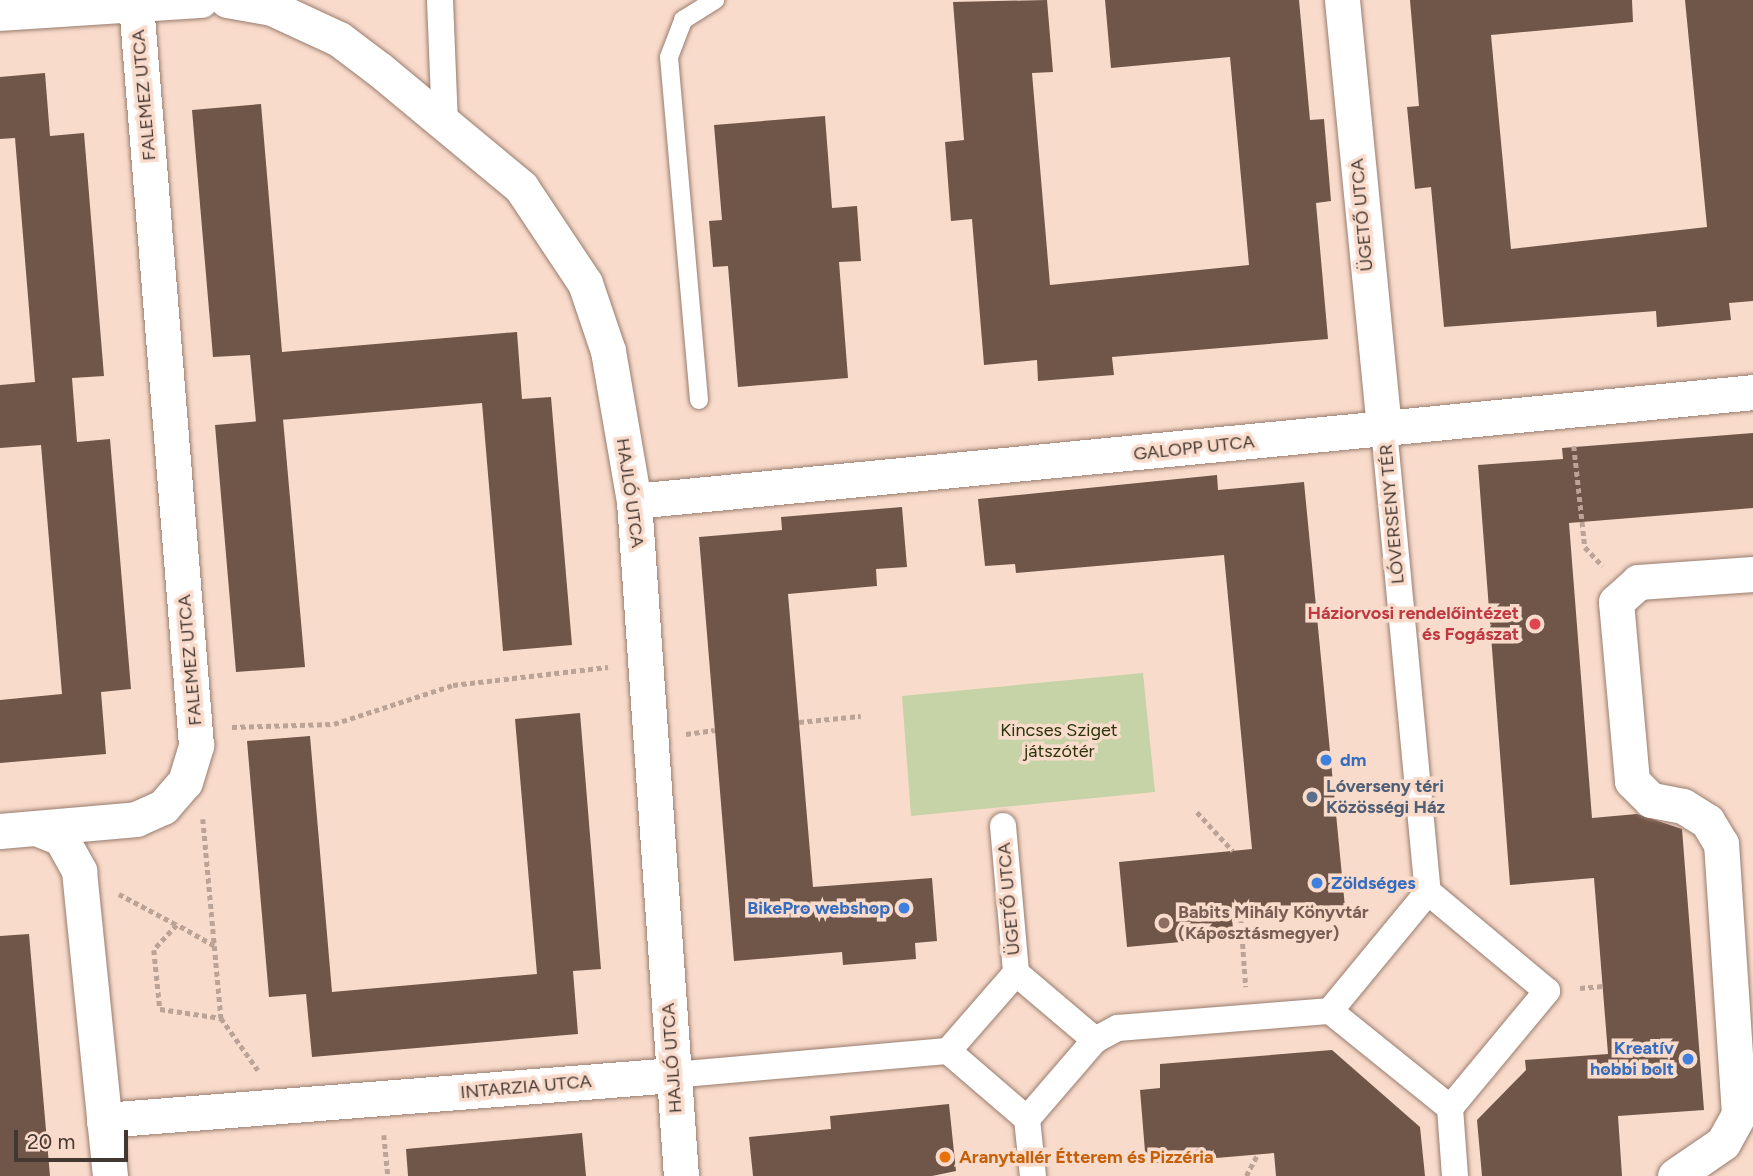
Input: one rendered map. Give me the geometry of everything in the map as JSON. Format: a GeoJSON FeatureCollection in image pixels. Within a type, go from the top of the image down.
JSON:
{"type":"FeatureCollection","features":[{"type":"Feature","properties":{"kind":"street"},"geometry":{"type":"LineString","coordinates":[[0,13],[201,0]]}},
{"type":"Feature","properties":{"kind":"street","name":"HAJLÓ UTCA"},"geometry":{"type":"LineString","coordinates":[[226,0],[272,8],[339,40],[521,187],[584,282],[608,351],[634,500],[648,663],[681,1176]]}},
{"type":"Feature","properties":{"kind":"street"},"geometry":{"type":"LineString","coordinates":[[440,0],[446,127]]}},
{"type":"Feature","properties":{"kind":"street","name":"ÜGETŐ UTCA"},"geometry":{"type":"LineString","coordinates":[[1342,0],[1384,429]]}},
{"type":"Feature","properties":{"kind":"street","name":"FALEMEZ UTCA"},"geometry":{"type":"LineString","coordinates":[[36,828],[136,820],[163,807],[185,782],[196,728],[136,4]]}},
{"type":"Feature","properties":{"kind":"street","name":"GALOPP UTCA"},"geometry":{"type":"LineString","coordinates":[[634,500],[1753,392]]}},
{"type":"Feature","properties":{"kind":"street","name":"LÓVERSENY TÉR"},"geometry":{"type":"LineString","coordinates":[[1384,429],[1428,892]]}},
{"type":"Feature","properties":{"kind":"street"},"geometry":{"type":"LineString","coordinates":[[1675,1176],[1723,1143],[1739,1114],[1721,844],[1707,821],[1683,806],[1651,800],[1632,781],[1616,602],[1637,582],[1753,574]]}},
{"type":"Feature","properties":{"kind":"street","name":"ÜGETŐ UTCA"},"geometry":{"type":"LineString","coordinates":[[1003,826],[1016,973]]}},
{"type":"Feature","properties":{"kind":"street"},"geometry":{"type":"LineString","coordinates":[[0,831],[36,828],[61,838],[79,871],[110,1176]]}},
{"type":"Feature","properties":{"kind":"street"},"geometry":{"type":"LineString","coordinates":[[1331,1011],[1428,892],[1548,991],[1450,1108],[1455,1176]]}},
{"type":"Feature","properties":{"kind":"street"},"geometry":{"type":"LineString","coordinates":[[1033,1176],[1027,1119],[948,1051],[1016,973],[1095,1040]]}},
{"type":"Feature","properties":{"kind":"street"},"geometry":{"type":"LineString","coordinates":[[1027,1119],[1095,1040],[1118,1028],[1331,1011],[1450,1108]]}},
{"type":"Feature","properties":{"kind":"street","name":"INTARZIA UTCA"},"geometry":{"type":"LineString","coordinates":[[104,1120],[948,1051]]}},
{"type":"Feature","properties":{"kind":"lane"},"geometry":{"type":"LineString","coordinates":[[699,400],[668,57],[683,20],[715,0]]}},
{"type":"Feature","properties":{"kind":"path"},"geometry":{"type":"LineString","coordinates":[[1570,410],[1585,547],[1628,591]]}},
{"type":"Feature","properties":{"kind":"path"},"geometry":{"type":"LineString","coordinates":[[196,728],[334,724],[453,685],[648,663]]}},
{"type":"Feature","properties":{"kind":"path"},"geometry":{"type":"LineString","coordinates":[[799,722],[861,716]]}},
{"type":"Feature","properties":{"kind":"path"},"geometry":{"type":"LineString","coordinates":[[202,812],[221,1018],[283,1106]]}},
{"type":"Feature","properties":{"kind":"path"},"geometry":{"type":"LineString","coordinates":[[1197,812],[1233,851]]}},
{"type":"Feature","properties":{"kind":"path"},"geometry":{"type":"LineString","coordinates":[[79,871],[214,946]]}},
{"type":"Feature","properties":{"kind":"path"},"geometry":{"type":"LineString","coordinates":[[177,925],[154,950],[160,1009],[221,1018]]}},
{"type":"Feature","properties":{"kind":"path"},"geometry":{"type":"LineString","coordinates":[[1246,1176],[1257,1155]]}},
{"type":"Feature","properties":{"kind":"green space","name":"Kincses Sziget játszótér"},"geometry":{"type":"Polygon","coordinates":[[[1143,673],[1155,792],[911,816],[902,696],[1143,673]]]}},
{"type":"Feature","properties":{"kind":"building"},"geometry":{"type":"Polygon","coordinates":[[[1047,0],[1053,72],[1032,73],[1050,285],[1249,265],[1230,57],[1111,68],[1105,0],[1299,0],[1310,120],[1324,119],[1331,201],[1316,203],[1328,339],[1112,357],[1114,375],[1038,381],[1037,360],[984,365],[972,219],[951,221],[945,142],[964,140],[953,2],[1047,0]]]}},
{"type":"Feature","properties":{"kind":"building"},"geometry":{"type":"Polygon","coordinates":[[[1410,0],[1632,0],[1633,22],[1491,35],[1511,249],[1707,227],[1685,0],[1753,0],[1753,301],[1729,303],[1731,320],[1657,327],[1656,311],[1444,327],[1431,187],[1415,189],[1407,107],[1419,106],[1410,0]]]}},
{"type":"Feature","properties":{"kind":"building"},"geometry":{"type":"Polygon","coordinates":[[[45,73],[50,136],[84,133],[104,376],[72,378],[77,442],[110,439],[131,689],[101,692],[106,754],[0,763],[0,700],[62,694],[41,445],[0,448],[0,385],[35,382],[15,138],[0,139],[0,77],[45,73]]]}},
{"type":"Feature","properties":{"kind":"building"},"geometry":{"type":"Polygon","coordinates":[[[261,104],[282,352],[517,332],[522,399],[551,397],[572,645],[503,651],[482,403],[256,422],[250,355],[213,357],[192,110],[261,104]]]}},
{"type":"Feature","properties":{"kind":"building"},"geometry":{"type":"Polygon","coordinates":[[[825,116],[832,208],[857,206],[861,261],[839,262],[848,378],[738,387],[728,266],[713,267],[709,221],[722,220],[714,125],[825,116]]]}},
{"type":"Feature","properties":{"kind":"building"},"geometry":{"type":"Polygon","coordinates":[[[283,419],[305,667],[236,672],[215,425],[283,419]]]}},
{"type":"Feature","properties":{"kind":"building"},"geometry":{"type":"Polygon","coordinates":[[[1753,433],[1753,508],[1569,523],[1592,818],[1637,814],[1682,829],[1704,1110],[1618,1116],[1622,1176],[1482,1176],[1477,1120],[1526,1070],[1525,1060],[1608,1054],[1594,878],[1510,885],[1478,465],[1563,459],[1562,448],[1753,433]]]}},
{"type":"Feature","properties":{"kind":"building"},"geometry":{"type":"Polygon","coordinates":[[[1217,475],[1218,490],[1304,482],[1345,907],[1232,919],[1234,937],[1127,947],[1119,862],[1252,849],[1224,555],[1016,573],[1015,564],[985,566],[978,499],[1217,475]]]}},
{"type":"Feature","properties":{"kind":"building"},"geometry":{"type":"Polygon","coordinates":[[[902,507],[907,567],[876,569],[877,586],[788,594],[813,887],[932,878],[937,941],[915,943],[916,959],[843,965],[842,952],[734,961],[699,537],[782,530],[781,517],[902,507]]]}},
{"type":"Feature","properties":{"kind":"building"},"geometry":{"type":"Polygon","coordinates":[[[580,713],[601,969],[573,971],[578,1034],[312,1057],[306,994],[269,997],[247,741],[310,736],[332,992],[537,974],[515,719],[580,713]]]}},
{"type":"Feature","properties":{"kind":"building"},"geometry":{"type":"Polygon","coordinates":[[[29,934],[50,1176],[0,1176],[0,936],[29,934]]]}},
{"type":"Feature","properties":{"kind":"building"},"geometry":{"type":"Polygon","coordinates":[[[1332,1050],[1420,1127],[1425,1176],[1276,1176],[1274,1153],[1146,1164],[1140,1090],[1160,1088],[1160,1064],[1332,1050]]]}},
{"type":"Feature","properties":{"kind":"building"},"geometry":{"type":"Polygon","coordinates":[[[949,1104],[956,1171],[932,1176],[753,1176],[749,1137],[831,1129],[830,1116],[949,1104]]]}},
{"type":"Feature","properties":{"kind":"building"},"geometry":{"type":"Polygon","coordinates":[[[582,1133],[586,1176],[408,1176],[406,1149],[582,1133]]]}},
{"type":"Feature","properties":{"kind":"place","name":"Háziorvosi rendelőintézet és Fogászat"},"geometry":{"type":"Point","coordinates":[1535,624]}},
{"type":"Feature","properties":{"kind":"place","name":"dm"},"geometry":{"type":"Point","coordinates":[1326,760]}},
{"type":"Feature","properties":{"kind":"place","name":"Lóverseny téri Közösségi Ház"},"geometry":{"type":"Point","coordinates":[1312,797]}},
{"type":"Feature","properties":{"kind":"place","name":"Zöldséges"},"geometry":{"type":"Point","coordinates":[1317,883]}},
{"type":"Feature","properties":{"kind":"place","name":"BikePro webshop"},"geometry":{"type":"Point","coordinates":[904,908]}},
{"type":"Feature","properties":{"kind":"place","name":"Babits Mihály Könyvtár (Káposztásmegyer)"},"geometry":{"type":"Point","coordinates":[1164,923]}},
{"type":"Feature","properties":{"kind":"place","name":"Kreatív hobbi bolt"},"geometry":{"type":"Point","coordinates":[1688,1059]}},
{"type":"Feature","properties":{"kind":"place","name":"Aranytallér Étterem és Pizzéria"},"geometry":{"type":"Point","coordinates":[945,1157]}}]}
